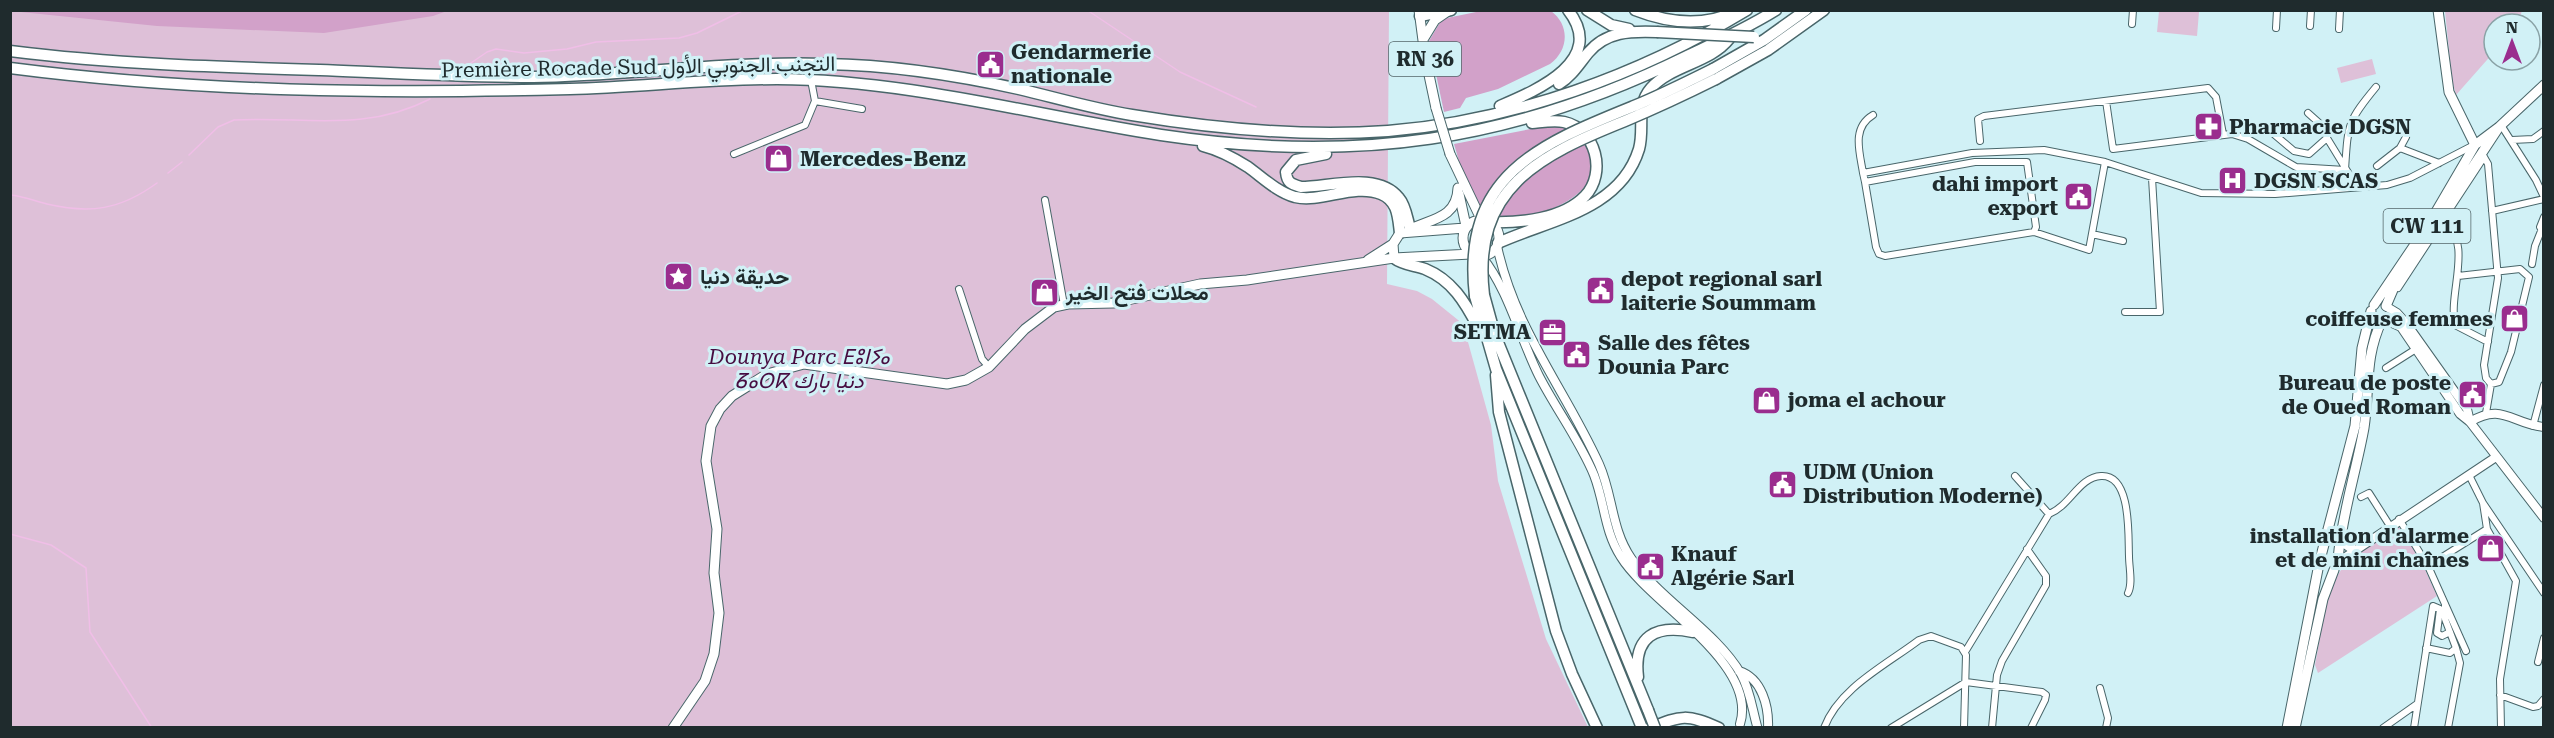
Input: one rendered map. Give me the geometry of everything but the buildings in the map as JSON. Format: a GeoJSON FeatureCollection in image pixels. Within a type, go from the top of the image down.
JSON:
{"type":"FeatureCollection","features":[{"type":"Feature","properties":{"kind":"highway"},"geometry":{"type":"LineString","coordinates":[[1475,117],[1524,95],[1560,75],[1571,61],[1578,35],[1568,10]]}},
{"type":"Feature","properties":{"kind":"highway"},"geometry":{"type":"LineString","coordinates":[[1587,10],[1611,26],[1635,31],[1754,37],[1786,25]]}},
{"type":"Feature","properties":{"kind":"highway"},"geometry":{"type":"LineString","coordinates":[[1635,10],[1655,18],[1687,22],[1708,20],[1738,10]]}},
{"type":"Feature","properties":{"kind":"highway","name":"Première Rocade Sud التجنب الجنوبي الأول"},"geometry":{"type":"LineString","coordinates":[[10,51],[212,66],[534,76],[738,64],[827,63],[918,71],[1018,89],[1128,115],[1255,130],[1306,133],[1386,131],[1475,117],[1559,95],[1626,71],[1698,38],[1747,10]]}},
{"type":"Feature","properties":{"kind":"highway","name":"Première Rocade Sud التجنب الجنوبي الأول"},"geometry":{"type":"LineString","coordinates":[[10,68],[191,84],[335,90],[568,89],[773,79],[852,82],[938,93],[1159,134],[1263,147],[1326,149],[1380,146],[1487,130],[1561,110],[1631,84],[1734,34],[1776,10]]}},
{"type":"Feature","properties":{"kind":"highway"},"geometry":{"type":"LineString","coordinates":[[1715,74],[1806,10]]}},
{"type":"Feature","properties":{"kind":"highway"},"geometry":{"type":"LineString","coordinates":[[1642,728],[1496,369],[1486,339],[1473,262],[1479,229],[1495,193],[1520,162],[1548,142],[1768,50],[1824,10]]}},
{"type":"Feature","properties":{"kind":"highway"},"geometry":{"type":"LineString","coordinates":[[1420,13],[1450,11]]}},
{"type":"Feature","properties":{"kind":"highway"},"geometry":{"type":"LineString","coordinates":[[1524,95],[1562,82],[1594,46],[1610,36],[1635,31]]}},
{"type":"Feature","properties":{"kind":"highway"},"geometry":{"type":"LineString","coordinates":[[1498,245],[1581,211],[1606,194],[1619,182],[1636,158],[1641,138],[1641,108],[1652,87],[1718,51],[1734,34]]}},
{"type":"Feature","properties":{"kind":"highway"},"geometry":{"type":"LineString","coordinates":[[1486,221],[1531,220],[1571,207],[1592,188],[1597,167],[1591,143],[1575,127],[1565,123],[1532,123],[1487,130]]}},
{"type":"Feature","properties":{"kind":"highway"},"geometry":{"type":"LineString","coordinates":[[1159,134],[1219,151],[1295,197],[1366,192],[1381,194],[1391,201],[1398,211],[1404,231]]}},
{"type":"Feature","properties":{"kind":"highway"},"geometry":{"type":"LineString","coordinates":[[1380,146],[1305,157],[1289,165],[1286,179],[1291,184],[1300,187],[1374,183],[1388,189],[1400,198],[1404,231]]}},
{"type":"Feature","properties":{"kind":"highway"},"geometry":{"type":"LineString","coordinates":[[1394,258],[1429,271],[1448,283],[1464,301],[1486,339]]}},
{"type":"Feature","properties":{"kind":"highway"},"geometry":{"type":"LineString","coordinates":[[1480,295],[1655,728]]}},
{"type":"Feature","properties":{"kind":"highway"},"geometry":{"type":"LineString","coordinates":[[1496,369],[1499,412],[1556,631],[1572,674],[1598,728]]}},
{"type":"Feature","properties":{"kind":"highway"},"geometry":{"type":"LineString","coordinates":[[1640,690],[1637,659],[1648,638],[1670,628],[1693,632]]}},
{"type":"Feature","properties":{"kind":"highway"},"geometry":{"type":"LineString","coordinates":[[1650,728],[1682,716],[1694,717],[1719,728]]}},
{"type":"Feature","properties":{"kind":"main road"},"geometry":{"type":"LineString","coordinates":[[2295,728],[2323,599],[2337,564],[2340,535],[2364,428],[2369,351],[2383,319],[2388,314],[2387,307],[2392,291],[2481,151],[2449,92],[2438,10]]}},
{"type":"Feature","properties":{"kind":"main road"},"geometry":{"type":"LineString","coordinates":[[1423,40],[1430,26],[1450,11]]}},
{"type":"Feature","properties":{"kind":"main road","name":"RN 36"},"geometry":{"type":"LineString","coordinates":[[1420,13],[1436,108],[1450,154],[1455,168],[1486,221]]}},
{"type":"Feature","properties":{"kind":"main road","name":"CW 111"},"geometry":{"type":"LineString","coordinates":[[2287,728],[2315,597],[2320,560],[2355,426],[2362,348],[2372,308],[2430,222],[2500,126],[2544,85]]}},
{"type":"Feature","properties":{"kind":"main road","name":"RN 36"},"geometry":{"type":"LineString","coordinates":[[1455,168],[1465,227]]}},
{"type":"Feature","properties":{"kind":"main road"},"geometry":{"type":"LineString","coordinates":[[1365,262],[1394,244],[1404,231],[1447,214],[1454,205],[1458,188]]}},
{"type":"Feature","properties":{"kind":"main road"},"geometry":{"type":"LineString","coordinates":[[1404,231],[1465,227],[1486,221],[1498,232],[1498,245],[1518,314],[1600,466],[1614,523],[1625,549],[1641,570],[1727,655],[1739,671],[1748,689],[1758,727]]}},
{"type":"Feature","properties":{"kind":"main road"},"geometry":{"type":"LineString","coordinates":[[1465,227],[1463,245],[1471,254]]}},
{"type":"Feature","properties":{"kind":"main road"},"geometry":{"type":"LineString","coordinates":[[1394,244],[1394,258]]}},
{"type":"Feature","properties":{"kind":"main road"},"geometry":{"type":"LineString","coordinates":[[1482,256],[1498,245]]}},
{"type":"Feature","properties":{"kind":"main road"},"geometry":{"type":"LineString","coordinates":[[673,728],[705,681],[714,654],[719,613],[714,573],[717,529],[706,461],[711,426],[720,409],[744,387],[766,374],[793,365],[819,364],[947,384],[966,380],[989,367],[1042,314],[1064,305],[1114,303],[1200,284],[1247,280],[1394,258],[1471,254],[1482,256],[1496,276],[1538,375],[1591,468],[1606,525],[1620,557],[1636,577],[1722,662],[1735,680],[1742,703],[1738,726],[1750,723],[1758,727]]}},
{"type":"Feature","properties":{"kind":"main road"},"geometry":{"type":"LineString","coordinates":[[2470,422],[2467,409],[2403,325],[2373,317],[2372,308],[2379,303],[2397,313],[2403,325],[2416,349],[2460,414],[2470,422],[2544,518]]}},
{"type":"Feature","properties":{"kind":"main road"},"geometry":{"type":"LineString","coordinates":[[2470,422],[2486,413],[2504,414],[2533,426],[2544,427]]}},
{"type":"Feature","properties":{"kind":"main road"},"geometry":{"type":"LineString","coordinates":[[2337,564],[2332,553],[2320,560],[2325,571],[2337,564],[2399,519],[2496,457]]}},
{"type":"Feature","properties":{"kind":"main road"},"geometry":{"type":"LineString","coordinates":[[2340,535],[2346,546],[2354,550]]}},
{"type":"Feature","properties":{"kind":"main road"},"geometry":{"type":"LineString","coordinates":[[1739,671],[1751,677],[1763,694],[1768,728]]}},
{"type":"Feature","properties":{"kind":"street"},"geometry":{"type":"LineString","coordinates":[[2133,10],[2133,24]]}},
{"type":"Feature","properties":{"kind":"street"},"geometry":{"type":"LineString","coordinates":[[2276,28],[2277,10]]}},
{"type":"Feature","properties":{"kind":"street"},"geometry":{"type":"LineString","coordinates":[[2310,10],[2310,26]]}},
{"type":"Feature","properties":{"kind":"street"},"geometry":{"type":"LineString","coordinates":[[2339,29],[2340,10]]}},
{"type":"Feature","properties":{"kind":"street"},"geometry":{"type":"LineString","coordinates":[[734,154],[805,125],[815,101],[811,80]]}},
{"type":"Feature","properties":{"kind":"street"},"geometry":{"type":"LineString","coordinates":[[2345,170],[2348,128],[2354,114],[2376,87]]}},
{"type":"Feature","properties":{"kind":"street"},"geometry":{"type":"LineString","coordinates":[[1980,141],[1978,119],[1984,116],[2208,88],[2216,97],[2223,134]]}},
{"type":"Feature","properties":{"kind":"street"},"geometry":{"type":"LineString","coordinates":[[815,101],[862,109]]}},
{"type":"Feature","properties":{"kind":"street"},"geometry":{"type":"LineString","coordinates":[[2106,101],[2113,149],[2223,134],[2240,135],[2296,167],[2345,170]]}},
{"type":"Feature","properties":{"kind":"street"},"geometry":{"type":"LineString","coordinates":[[2308,113],[2327,130],[2327,138],[2357,187]]}},
{"type":"Feature","properties":{"kind":"street"},"geometry":{"type":"LineString","coordinates":[[1873,115],[1863,125],[1857,139],[1876,247],[1879,254],[1885,256],[2034,232],[2089,250],[2105,162]]}},
{"type":"Feature","properties":{"kind":"street"},"geometry":{"type":"LineString","coordinates":[[2263,125],[2301,154],[2308,154],[2327,138]]}},
{"type":"Feature","properties":{"kind":"street"},"geometry":{"type":"LineString","coordinates":[[2492,211],[2544,198],[2512,140],[2500,126]]}},
{"type":"Feature","properties":{"kind":"street"},"geometry":{"type":"LineString","coordinates":[[2512,140],[2533,140],[2544,131]]}},
{"type":"Feature","properties":{"kind":"street"},"geometry":{"type":"LineString","coordinates":[[2377,166],[2400,148],[2406,136]]}},
{"type":"Feature","properties":{"kind":"street"},"geometry":{"type":"LineString","coordinates":[[2400,148],[2439,163]]}},
{"type":"Feature","properties":{"kind":"street"},"geometry":{"type":"LineString","coordinates":[[1863,173],[1972,153],[2044,150],[2105,162],[2201,193],[2275,194],[2387,185],[2410,178],[2439,163],[2481,151]]}},
{"type":"Feature","properties":{"kind":"street"},"geometry":{"type":"LineString","coordinates":[[2481,151],[2488,164],[2498,272],[2498,291],[2484,369],[2491,384],[2486,413]]}},
{"type":"Feature","properties":{"kind":"street"},"geometry":{"type":"LineString","coordinates":[[2392,291],[2396,290],[2406,277],[2445,220],[2481,151]]}},
{"type":"Feature","properties":{"kind":"street"},"geometry":{"type":"LineString","coordinates":[[1865,182],[1976,162],[2026,162],[2036,227],[2034,232]]}},
{"type":"Feature","properties":{"kind":"street"},"geometry":{"type":"LineString","coordinates":[[2125,312],[2160,312],[2152,178]]}},
{"type":"Feature","properties":{"kind":"street"},"geometry":{"type":"LineString","coordinates":[[1045,200],[1064,305]]}},
{"type":"Feature","properties":{"kind":"street"},"geometry":{"type":"LineString","coordinates":[[2532,264],[2544,217]]}},
{"type":"Feature","properties":{"kind":"street"},"geometry":{"type":"LineString","coordinates":[[2445,220],[2456,234],[2458,276],[2455,325],[2488,342]]}},
{"type":"Feature","properties":{"kind":"street"},"geometry":{"type":"LineString","coordinates":[[2092,234],[2123,241]]}},
{"type":"Feature","properties":{"kind":"street"},"geometry":{"type":"LineString","coordinates":[[2458,276],[2522,269],[2529,281],[2511,352],[2499,382],[2491,384]]}},
{"type":"Feature","properties":{"kind":"street"},"geometry":{"type":"LineString","coordinates":[[959,289],[982,359],[989,367]]}},
{"type":"Feature","properties":{"kind":"street"},"geometry":{"type":"LineString","coordinates":[[2386,368],[2416,349]]}},
{"type":"Feature","properties":{"kind":"street"},"geometry":{"type":"LineString","coordinates":[[2533,426],[2544,385]]}},
{"type":"Feature","properties":{"kind":"street"},"geometry":{"type":"LineString","coordinates":[[2469,475],[2483,502],[2544,593]]}},
{"type":"Feature","properties":{"kind":"street"},"geometry":{"type":"LineString","coordinates":[[2015,476],[2049,514]]}},
{"type":"Feature","properties":{"kind":"street"},"geometry":{"type":"LineString","coordinates":[[1964,728],[1965,652],[2049,514],[2070,501],[2084,483],[2102,476],[2111,478],[2119,487],[2128,508],[2130,589],[2128,593]]}},
{"type":"Feature","properties":{"kind":"street"},"geometry":{"type":"LineString","coordinates":[[2361,497],[2369,493],[2390,526]]}},
{"type":"Feature","properties":{"kind":"street"},"geometry":{"type":"LineString","coordinates":[[2483,502],[2487,529],[2516,581],[2500,679],[2501,728]]}},
{"type":"Feature","properties":{"kind":"street"},"geometry":{"type":"LineString","coordinates":[[2399,519],[2428,566],[2466,651]]}},
{"type":"Feature","properties":{"kind":"street"},"geometry":{"type":"LineString","coordinates":[[2428,566],[2487,529]]}},
{"type":"Feature","properties":{"kind":"street"},"geometry":{"type":"LineString","coordinates":[[1992,728],[1996,686],[2002,661],[2046,585],[2046,576],[2027,549]]}},
{"type":"Feature","properties":{"kind":"street"},"geometry":{"type":"LineString","coordinates":[[2445,601],[2445,619],[2460,663],[2448,728]]}},
{"type":"Feature","properties":{"kind":"street"},"geometry":{"type":"LineString","coordinates":[[2414,728],[2433,606],[2439,609],[2437,633],[2442,636],[2450,632]]}},
{"type":"Feature","properties":{"kind":"street"},"geometry":{"type":"LineString","coordinates":[[1824,728],[1831,711],[1842,698],[1923,637],[1938,637],[1965,652]]}},
{"type":"Feature","properties":{"kind":"street"},"geometry":{"type":"LineString","coordinates":[[2538,662],[2544,638]]}},
{"type":"Feature","properties":{"kind":"street"},"geometry":{"type":"LineString","coordinates":[[2426,648],[2450,653],[2456,648]]}},
{"type":"Feature","properties":{"kind":"street"},"geometry":{"type":"LineString","coordinates":[[1891,728],[1966,682],[2042,692],[2046,695],[2031,728]]}},
{"type":"Feature","properties":{"kind":"street"},"geometry":{"type":"LineString","coordinates":[[2100,688],[2108,718],[2106,728]]}},
{"type":"Feature","properties":{"kind":"street"},"geometry":{"type":"LineString","coordinates":[[2500,695],[2533,707],[2538,706],[2544,699]]}},
{"type":"Feature","properties":{"kind":"street"},"geometry":{"type":"LineString","coordinates":[[2383,728],[2417,704]]}},
{"type":"Feature","properties":{"kind":"green space","name":"Dounya Parc ⴹⵓⵏⵢⴰ ⵒⴰⵔⴽ دنيا بارك"},"geometry":{"type":"Polygon","coordinates":[[[10,11],[1389,11],[1387,284],[1417,291],[1432,299],[1463,324],[1491,425],[1498,481],[1546,639],[1588,727],[11,727],[10,11]]]}},
{"type":"Feature","properties":{"kind":"green space"},"geometry":{"type":"Polygon","coordinates":[[[2159,11],[2199,12],[2197,36],[2157,32],[2159,11]]]}},
{"type":"Feature","properties":{"kind":"green space"},"geometry":{"type":"Polygon","coordinates":[[[2445,11],[2522,11],[2482,12],[2482,66],[2456,95],[2452,80],[2445,11]]]}},
{"type":"Feature","properties":{"kind":"green space"},"geometry":{"type":"Polygon","coordinates":[[[2372,59],[2376,74],[2341,83],[2337,68],[2372,59]]]}},
{"type":"Feature","properties":{"kind":"green space"},"geometry":{"type":"Polygon","coordinates":[[[2398,525],[2422,563],[2437,596],[2318,673],[2315,665],[2325,610],[2334,582],[2349,560],[2360,550],[2398,525]]]}},
{"type":"Feature","properties":{"kind":"shaded area"},"geometry":{"type":"Polygon","coordinates":[[[11,11],[447,11],[433,16],[324,33],[157,26],[11,11]]]}},
{"type":"Feature","properties":{"kind":"shaded area"},"geometry":{"type":"Polygon","coordinates":[[[1481,11],[1551,11],[1562,23],[1564,45],[1550,64],[1498,89],[1466,98],[1460,108],[1444,112],[1429,41],[1442,19],[1481,11]]]}},
{"type":"Feature","properties":{"kind":"shaded area"},"geometry":{"type":"Polygon","coordinates":[[[1556,124],[1581,136],[1592,157],[1594,164],[1590,179],[1580,192],[1565,203],[1527,216],[1491,215],[1479,208],[1467,187],[1454,144],[1556,124]]]}},
{"type":"Feature","properties":{"kind":"waterway"},"geometry":{"type":"LineString","coordinates":[[468,65],[487,52],[496,49],[524,53],[567,49],[596,42],[679,38],[697,33],[744,10]]}},
{"type":"Feature","properties":{"kind":"waterway"},"geometry":{"type":"LineString","coordinates":[[1087,10],[1180,72],[1256,107]]}},
{"type":"Feature","properties":{"kind":"waterway"},"geometry":{"type":"LineString","coordinates":[[189,155],[218,127],[234,120],[357,120],[406,110],[430,99]]}},
{"type":"Feature","properties":{"kind":"waterway"},"geometry":{"type":"LineString","coordinates":[[168,173],[182,162]]}},
{"type":"Feature","properties":{"kind":"waterway"},"geometry":{"type":"LineString","coordinates":[[10,195],[63,207],[91,209],[130,199],[157,183]]}},
{"type":"Feature","properties":{"kind":"waterway"},"geometry":{"type":"LineString","coordinates":[[10,534],[51,545],[86,568],[90,632],[152,728]]}},
{"type":"Feature","properties":{"kind":"place","name":"Gendarmerie nationale"},"geometry":{"type":"Point","coordinates":[990,64]}},
{"type":"Feature","properties":{"kind":"place","name":"Pharmacie DGSN"},"geometry":{"type":"Point","coordinates":[2208,127]}},
{"type":"Feature","properties":{"kind":"place","name":"Mercedes-Benz"},"geometry":{"type":"Point","coordinates":[779,159]}},
{"type":"Feature","properties":{"kind":"place","name":"DGSN SCAS"},"geometry":{"type":"Point","coordinates":[2233,181]}},
{"type":"Feature","properties":{"kind":"place","name":"dahi import export"},"geometry":{"type":"Point","coordinates":[2079,196]}},
{"type":"Feature","properties":{"kind":"place","name":"حديقة دنيا"},"geometry":{"type":"Point","coordinates":[679,277]}},
{"type":"Feature","properties":{"kind":"place","name":"depot regional sarl laiterie Soummam"},"geometry":{"type":"Point","coordinates":[1600,291]}},
{"type":"Feature","properties":{"kind":"place","name":"محلات فتح الخير"},"geometry":{"type":"Point","coordinates":[1045,293]}},
{"type":"Feature","properties":{"kind":"place","name":"coiffeuse femmes"},"geometry":{"type":"Point","coordinates":[2514,319]}},
{"type":"Feature","properties":{"kind":"place","name":"SETMA"},"geometry":{"type":"Point","coordinates":[1552,332]}},
{"type":"Feature","properties":{"kind":"place","name":"Salle des fêtes Dounia Parc"},"geometry":{"type":"Point","coordinates":[1577,355]}},
{"type":"Feature","properties":{"kind":"place","name":"Bureau de poste de Oued Roman"},"geometry":{"type":"Point","coordinates":[2472,395]}},
{"type":"Feature","properties":{"kind":"place","name":"joma el achour"},"geometry":{"type":"Point","coordinates":[1767,400]}},
{"type":"Feature","properties":{"kind":"place","name":"UDM (Union Distribution Moderne)"},"geometry":{"type":"Point","coordinates":[1782,484]}},
{"type":"Feature","properties":{"kind":"place","name":"installation d'alarme et de mini chaînes"},"geometry":{"type":"Point","coordinates":[2490,548]}},
{"type":"Feature","properties":{"kind":"place","name":"Knauf Algérie Sarl"},"geometry":{"type":"Point","coordinates":[1650,566]}}]}
